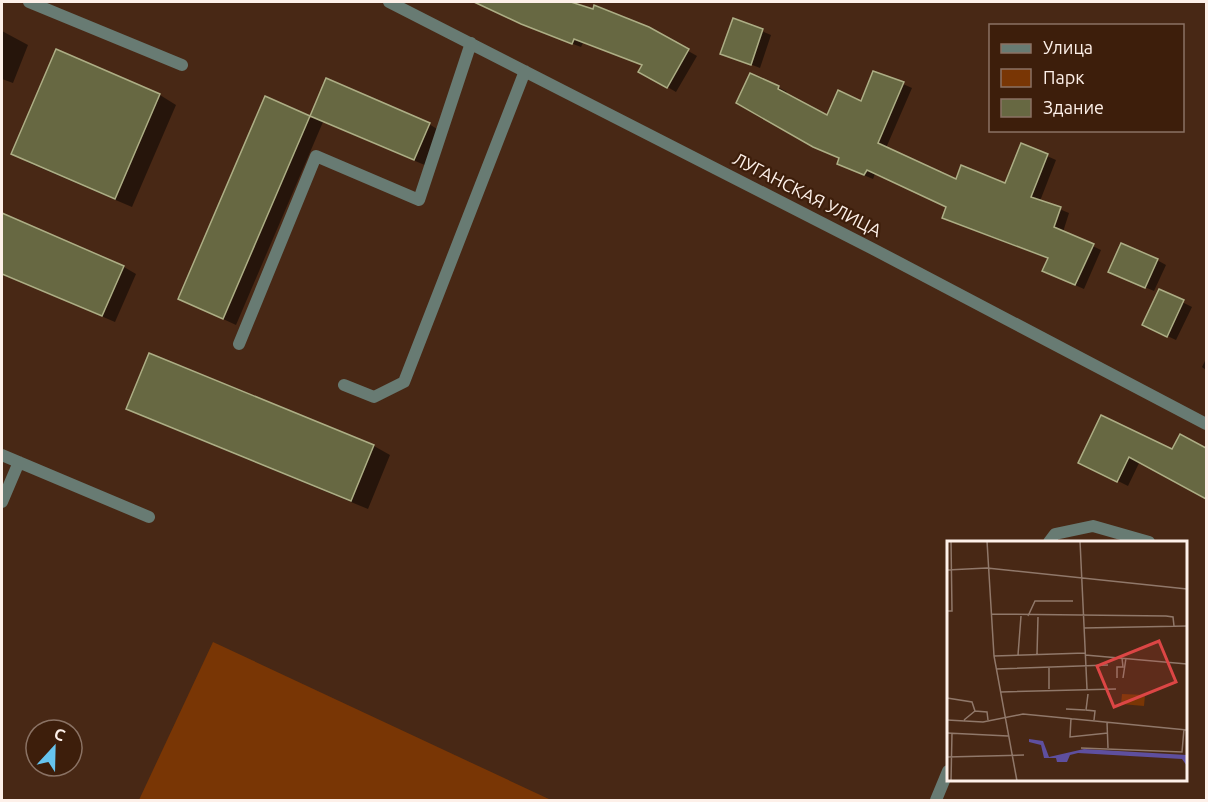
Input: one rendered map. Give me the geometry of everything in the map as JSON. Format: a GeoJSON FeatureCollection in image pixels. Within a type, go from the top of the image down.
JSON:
{"type":"FeatureCollection","features":[{"type":"Feature","properties":{"kind":"street"},"geometry":{"type":"LineString","coordinates":[[29,2],[182,65]]}},
{"type":"Feature","properties":{"kind":"street","name":"ЛУГАНСКАЯ УЛИЦА"},"geometry":{"type":"LineString","coordinates":[[389,2],[873,249],[1206,424]]}},
{"type":"Feature","properties":{"kind":"street"},"geometry":{"type":"LineString","coordinates":[[239,344],[316,156],[419,200],[471,43]]}},
{"type":"Feature","properties":{"kind":"street"},"geometry":{"type":"LineString","coordinates":[[344,386],[374,397],[404,382],[525,71]]}},
{"type":"Feature","properties":{"kind":"street"},"geometry":{"type":"LineString","coordinates":[[2,455],[149,517]]}},
{"type":"Feature","properties":{"kind":"street"},"geometry":{"type":"LineString","coordinates":[[2,502],[19,462]]}},
{"type":"Feature","properties":{"kind":"street"},"geometry":{"type":"LineString","coordinates":[[1050,541],[1055,534],[1093,526],[1142,541]]}},
{"type":"Feature","properties":{"kind":"street"},"geometry":{"type":"LineString","coordinates":[[936,801],[947,774]]}},
{"type":"Feature","properties":{"kind":"green space"},"geometry":{"type":"Polygon","coordinates":[[[213,642],[551,800],[139,800],[213,642]]]}},
{"type":"Feature","properties":{"kind":"building"},"geometry":{"type":"Polygon","coordinates":[[[474,2],[571,2],[593,9],[594,5],[649,27],[689,49],[667,88],[638,72],[642,65],[574,39],[572,44],[474,2]]]}},
{"type":"Feature","properties":{"kind":"building"},"geometry":{"type":"Polygon","coordinates":[[[733,18],[763,29],[751,65],[720,54],[733,18]]]}},
{"type":"Feature","properties":{"kind":"building"},"geometry":{"type":"Polygon","coordinates":[[[56,49],[160,94],[115,199],[11,154],[56,49]]]}},
{"type":"Feature","properties":{"kind":"building"},"geometry":{"type":"Polygon","coordinates":[[[873,71],[904,82],[878,143],[956,179],[961,165],[1005,183],[1021,143],[1048,154],[1031,197],[1061,207],[1054,227],[1094,244],[1075,285],[1042,271],[1048,258],[942,218],[946,207],[867,170],[864,175],[837,164],[839,158],[813,147],[736,103],[750,73],[779,86],[778,89],[827,115],[838,90],[861,101],[873,71]]]}},
{"type":"Feature","properties":{"kind":"building"},"geometry":{"type":"Polygon","coordinates":[[[326,78],[430,123],[414,160],[310,116],[326,78]]]}},
{"type":"Feature","properties":{"kind":"building"},"geometry":{"type":"Polygon","coordinates":[[[265,96],[310,116],[223,319],[178,299],[265,96]]]}},
{"type":"Feature","properties":{"kind":"building"},"geometry":{"type":"Polygon","coordinates":[[[2,213],[124,266],[102,316],[2,274],[2,213]]]}},
{"type":"Feature","properties":{"kind":"building"},"geometry":{"type":"Polygon","coordinates":[[[1121,243],[1158,259],[1145,288],[1108,272],[1121,243]]]}},
{"type":"Feature","properties":{"kind":"building"},"geometry":{"type":"Polygon","coordinates":[[[1159,289],[1184,300],[1167,337],[1142,325],[1159,289]]]}},
{"type":"Feature","properties":{"kind":"building"},"geometry":{"type":"Polygon","coordinates":[[[149,353],[374,445],[351,501],[126,409],[149,353]]]}},
{"type":"Feature","properties":{"kind":"building"},"geometry":{"type":"Polygon","coordinates":[[[1101,415],[1172,449],[1180,434],[1206,448],[1206,499],[1129,457],[1117,482],[1078,463],[1101,415]]]}}]}
